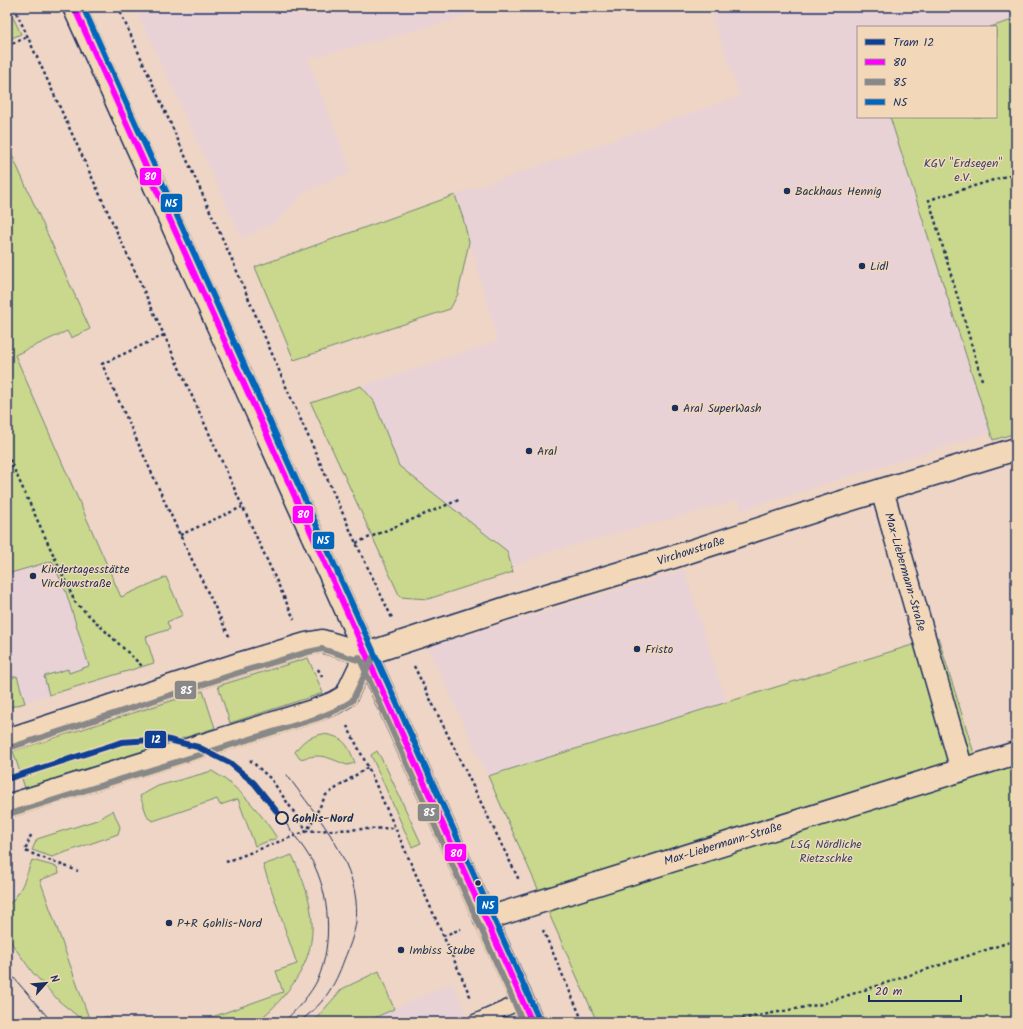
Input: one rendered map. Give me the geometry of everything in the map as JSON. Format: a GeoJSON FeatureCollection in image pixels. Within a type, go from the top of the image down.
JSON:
{"type":"FeatureCollection","features":[{"type":"Feature","properties":{"kind":"main road"},"geometry":{"type":"LineString","coordinates":[[74,7],[532,1022]]}},
{"type":"Feature","properties":{"kind":"main road","name":"Virchowstraße"},"geometry":{"type":"LineString","coordinates":[[366,654],[534,599],[1016,449]]}},
{"type":"Feature","properties":{"kind":"main road","name":"Max-Liebermann-Straße"},"geometry":{"type":"LineString","coordinates":[[882,490],[962,770]]}},
{"type":"Feature","properties":{"kind":"main road"},"geometry":{"type":"LineString","coordinates":[[7,740],[242,663],[306,644],[322,641],[366,654]]}},
{"type":"Feature","properties":{"kind":"main road"},"geometry":{"type":"LineString","coordinates":[[7,806],[316,710],[334,703],[346,696],[366,654]]}},
{"type":"Feature","properties":{"kind":"main road","name":"Max-Liebermann-Straße"},"geometry":{"type":"LineString","coordinates":[[485,919],[1016,753]]}},
{"type":"Feature","properties":{"kind":"lane"},"geometry":{"type":"LineString","coordinates":[[478,1021],[522,1000]]}},
{"type":"Feature","properties":{"kind":"path"},"geometry":{"type":"LineString","coordinates":[[14,7],[282,593]]}},
{"type":"Feature","properties":{"kind":"path"},"geometry":{"type":"LineString","coordinates":[[118,7],[229,254],[287,389],[356,543],[434,708],[531,904],[583,1022]]}},
{"type":"Feature","properties":{"kind":"path"},"geometry":{"type":"LineString","coordinates":[[7,46],[27,37]]}},
{"type":"Feature","properties":{"kind":"path"},"geometry":{"type":"LineString","coordinates":[[982,380],[929,200],[1016,173]]}},
{"type":"Feature","properties":{"kind":"path"},"geometry":{"type":"LineString","coordinates":[[164,335],[102,364],[180,535],[230,639]]}},
{"type":"Feature","properties":{"kind":"path"},"geometry":{"type":"LineString","coordinates":[[7,454],[76,602],[144,667]]}},
{"type":"Feature","properties":{"kind":"path"},"geometry":{"type":"LineString","coordinates":[[356,543],[461,499]]}},
{"type":"Feature","properties":{"kind":"path"},"geometry":{"type":"LineString","coordinates":[[180,535],[242,507]]}},
{"type":"Feature","properties":{"kind":"path"},"geometry":{"type":"LineString","coordinates":[[226,737],[271,779],[307,831]]}},
{"type":"Feature","properties":{"kind":"path"},"geometry":{"type":"LineString","coordinates":[[357,745],[368,767],[478,1021]]}},
{"type":"Feature","properties":{"kind":"path"},"geometry":{"type":"LineString","coordinates":[[307,831],[326,795],[368,767]]}},
{"type":"Feature","properties":{"kind":"path"},"geometry":{"type":"LineString","coordinates":[[226,862],[307,831],[394,828]]}},
{"type":"Feature","properties":{"kind":"path"},"geometry":{"type":"LineString","coordinates":[[30,835],[25,851],[78,871]]}},
{"type":"Feature","properties":{"kind":"path"},"geometry":{"type":"LineString","coordinates":[[724,1022],[822,1004],[1016,940]]}},
{"type":"Feature","properties":{"kind":"shaded area"},"geometry":{"type":"Polygon","coordinates":[[[135,7],[488,7],[449,21],[308,59],[351,172],[304,192],[276,222],[242,238],[135,7]]]}},
{"type":"Feature","properties":{"kind":"shaded area"},"geometry":{"type":"Polygon","coordinates":[[[709,7],[1016,7],[1016,19],[993,26],[857,26],[857,118],[891,118],[991,432],[742,510],[739,500],[551,551],[428,599],[311,403],[498,341],[455,195],[740,96],[709,7]]]}},
{"type":"Feature","properties":{"kind":"shaded area","name":"Kindertagesstätte Virchowstraße"},"geometry":{"type":"Polygon","coordinates":[[[7,462],[66,592],[94,681],[7,708],[7,462]]]}},
{"type":"Feature","properties":{"kind":"shaded area"},"geometry":{"type":"Polygon","coordinates":[[[685,570],[726,702],[488,776],[428,647],[685,570]]]}},
{"type":"Feature","properties":{"kind":"shaded area"},"geometry":{"type":"Polygon","coordinates":[[[452,983],[470,1022],[365,1022],[452,983]]]}},
{"type":"Feature","properties":{"kind":"green space"},"geometry":{"type":"Polygon","coordinates":[[[7,7],[21,34],[7,40],[7,7]]]}},
{"type":"Feature","properties":{"kind":"green space","name":"KGV \"Erdsegen\" e.V."},"geometry":{"type":"Polygon","coordinates":[[[1016,19],[1016,433],[993,440],[890,118],[997,118],[997,26],[993,26],[1016,19]]]}},
{"type":"Feature","properties":{"kind":"green space"},"geometry":{"type":"Polygon","coordinates":[[[7,144],[90,329],[71,338],[67,331],[15,355],[121,597],[166,577],[183,615],[167,622],[170,629],[146,637],[154,663],[49,695],[44,676],[68,669],[69,673],[89,666],[66,592],[52,561],[7,574],[7,144]]]}},
{"type":"Feature","properties":{"kind":"green space"},"geometry":{"type":"Polygon","coordinates":[[[455,195],[469,242],[458,294],[450,309],[294,360],[255,267],[455,195]]]}},
{"type":"Feature","properties":{"kind":"green space"},"geometry":{"type":"Polygon","coordinates":[[[361,386],[374,401],[399,466],[507,551],[513,572],[428,599],[400,597],[311,403],[361,386]]]}},
{"type":"Feature","properties":{"kind":"green space","name":"LSG Nördliche Rietzschke"},"geometry":{"type":"Polygon","coordinates":[[[938,637],[981,776],[1016,765],[1016,1022],[597,1022],[488,776],[938,637]]]}},
{"type":"Feature","properties":{"kind":"green space"},"geometry":{"type":"Polygon","coordinates":[[[308,658],[323,693],[230,723],[218,686],[308,658]]]}},
{"type":"Feature","properties":{"kind":"green space"},"geometry":{"type":"Polygon","coordinates":[[[17,676],[25,703],[7,708],[7,679],[17,676]]]}},
{"type":"Feature","properties":{"kind":"green space"},"geometry":{"type":"Polygon","coordinates":[[[203,691],[215,728],[25,788],[13,751],[203,691]]]}},
{"type":"Feature","properties":{"kind":"green space"},"geometry":{"type":"Polygon","coordinates":[[[322,734],[335,737],[344,742],[355,763],[347,765],[320,756],[300,759],[295,752],[300,745],[310,738],[322,734]]]}},
{"type":"Feature","properties":{"kind":"green space"},"geometry":{"type":"Polygon","coordinates":[[[377,751],[421,843],[412,847],[371,755],[377,751]]]}},
{"type":"Feature","properties":{"kind":"green space"},"geometry":{"type":"Polygon","coordinates":[[[212,771],[232,785],[249,801],[277,838],[255,846],[238,799],[220,805],[217,799],[153,821],[148,818],[140,796],[158,786],[212,771]]]}},
{"type":"Feature","properties":{"kind":"green space"},"geometry":{"type":"Polygon","coordinates":[[[113,810],[120,827],[118,834],[52,857],[32,850],[37,839],[100,819],[113,810]]]}},
{"type":"Feature","properties":{"kind":"green space"},"geometry":{"type":"Polygon","coordinates":[[[292,855],[307,892],[311,909],[312,926],[311,943],[306,960],[297,977],[275,1005],[264,1016],[256,1021],[238,1023],[198,1022],[283,992],[276,971],[297,964],[263,865],[292,855]]]}},
{"type":"Feature","properties":{"kind":"green space"},"geometry":{"type":"Polygon","coordinates":[[[32,860],[57,867],[59,873],[40,880],[90,1021],[108,1016],[110,1022],[87,1022],[59,1001],[33,973],[7,937],[7,906],[12,902],[19,891],[32,860]]]}},
{"type":"Feature","properties":{"kind":"green space"},"geometry":{"type":"Polygon","coordinates":[[[379,971],[394,1009],[365,1022],[313,1022],[342,989],[379,971]]]}},
{"type":"Feature","properties":{"kind":"tram line","name":"12"},"geometry":{"type":"LineString","coordinates":[[7,779],[122,742],[165,739],[198,747],[230,763],[254,783],[282,818]]}},
{"type":"Feature","properties":{"kind":"tram line"},"geometry":{"type":"LineString","coordinates":[[287,775],[312,808],[335,843],[345,862],[352,881],[356,901],[356,922],[354,932],[336,979],[321,1003],[298,1022]]}},
{"type":"Feature","properties":{"kind":"tram line"},"geometry":{"type":"LineString","coordinates":[[282,818],[309,855],[318,874],[323,888],[327,919],[326,950],[318,979],[311,991],[293,1013],[283,1022]]}},
{"type":"Feature","properties":{"kind":"tram line"},"geometry":{"type":"LineString","coordinates":[[7,970],[52,1022]]}},
{"type":"Feature","properties":{"kind":"tram line"},"geometry":{"type":"LineString","coordinates":[[7,1012],[16,1022]]}},
{"type":"Feature","properties":{"kind":"transit line","name":"80"},"geometry":{"type":"LineString","coordinates":[[74,7],[532,1022]]}},
{"type":"Feature","properties":{"kind":"transit line","name":"N5"},"geometry":{"type":"LineString","coordinates":[[83,7],[539,1019]]}},
{"type":"Feature","properties":{"kind":"transit line","name":"85"},"geometry":{"type":"LineString","coordinates":[[9,748],[244,671],[308,652],[322,649],[364,662]]}},
{"type":"Feature","properties":{"kind":"transit line","name":"85"},"geometry":{"type":"LineString","coordinates":[[359,657],[523,1022]]}},
{"type":"Feature","properties":{"kind":"transit line","name":"85"},"geometry":{"type":"LineString","coordinates":[[9,814],[318,718],[337,710],[352,701],[373,657]]}},
{"type":"Feature","properties":{"kind":"place","name":"Backhaus Hennig"},"geometry":{"type":"Point","coordinates":[787,191]}},
{"type":"Feature","properties":{"kind":"place","name":"Lidl"},"geometry":{"type":"Point","coordinates":[862,266]}},
{"type":"Feature","properties":{"kind":"place","name":"Aral SuperWash"},"geometry":{"type":"Point","coordinates":[675,408]}},
{"type":"Feature","properties":{"kind":"place","name":"Aral"},"geometry":{"type":"Point","coordinates":[529,451]}},
{"type":"Feature","properties":{"kind":"place","name":"Kindertagesstätte Virchowstraße"},"geometry":{"type":"Point","coordinates":[33,576]}},
{"type":"Feature","properties":{"kind":"place","name":"Fristo"},"geometry":{"type":"Point","coordinates":[637,649]}},
{"type":"Feature","properties":{"kind":"place","name":"Gohlis-Nord"},"geometry":{"type":"Point","coordinates":[282,818]}},
{"type":"Feature","properties":{"kind":"place","name":"P+R Gohlis-Nord"},"geometry":{"type":"Point","coordinates":[169,923]}},
{"type":"Feature","properties":{"kind":"place","name":"Imbiss Stube"},"geometry":{"type":"Point","coordinates":[401,950]}}]}
